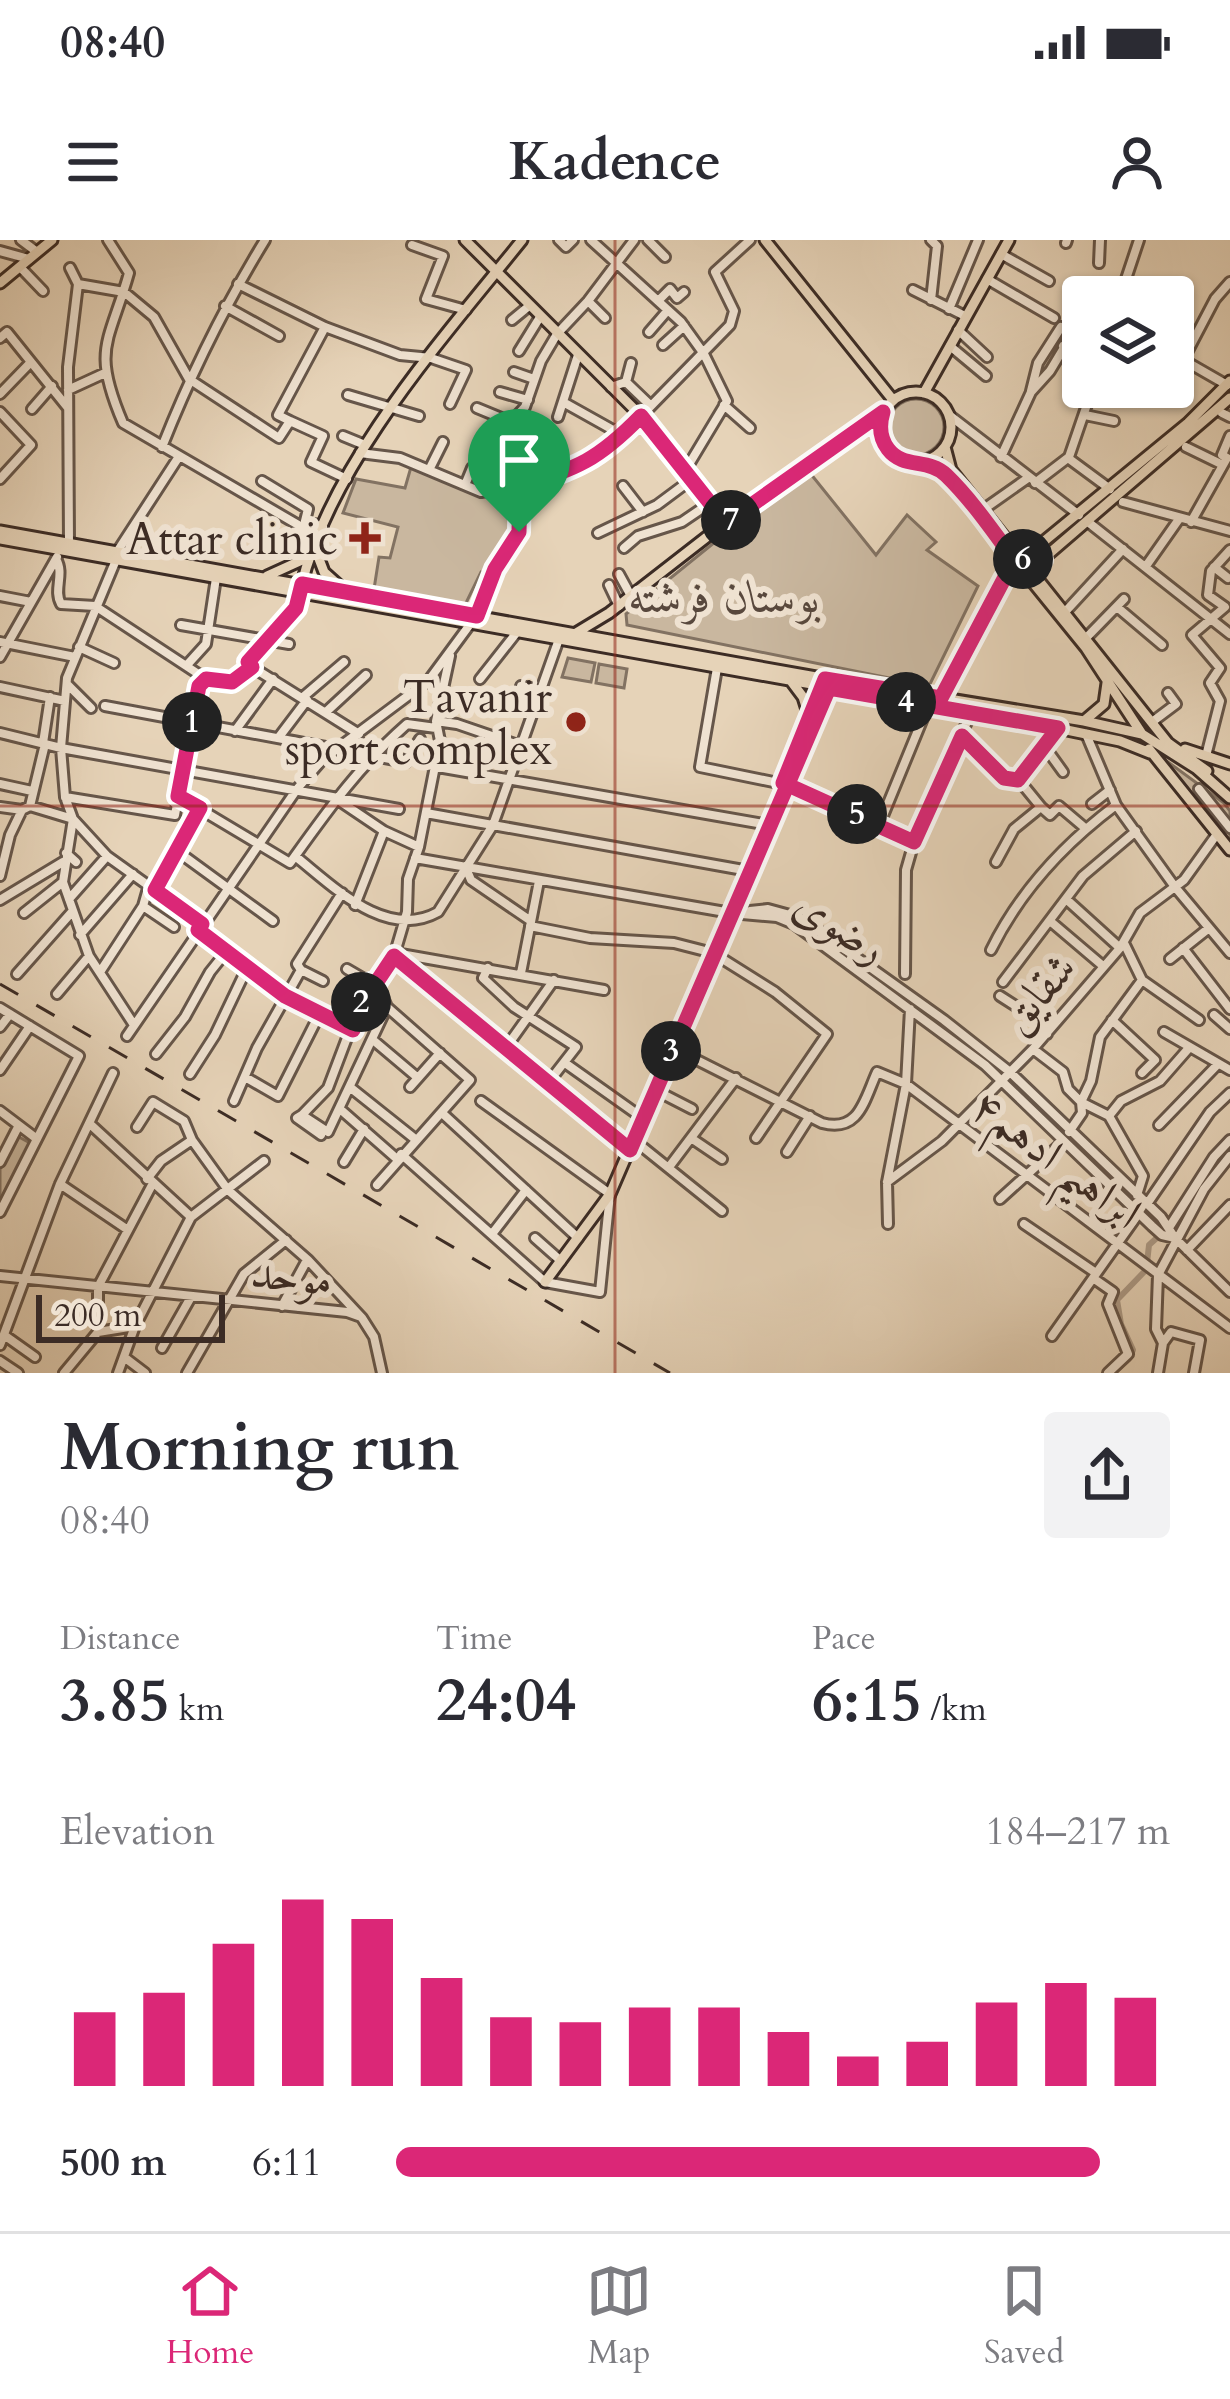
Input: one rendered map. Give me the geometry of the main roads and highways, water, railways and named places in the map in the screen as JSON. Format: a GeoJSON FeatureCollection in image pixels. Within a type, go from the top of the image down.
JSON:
{"type":"FeatureCollection","features":[{"type":"Feature","properties":{"kind":"main road"},"geometry":{"type":"LineString","coordinates":[[0,284],[52,240]]}},
{"type":"Feature","properties":{"kind":"main road"},"geometry":{"type":"LineString","coordinates":[[465,240],[641,416],[726,523]]}},
{"type":"Feature","properties":{"kind":"main road"},"geometry":{"type":"LineString","coordinates":[[765,240],[892,400]]}},
{"type":"Feature","properties":{"kind":"main road"},"geometry":{"type":"LineString","coordinates":[[924,393],[1009,240]]}},
{"type":"Feature","properties":{"kind":"main road"},"geometry":{"type":"LineString","coordinates":[[301,588],[317,541],[363,449],[517,242]]}},
{"type":"Feature","properties":{"kind":"main road"},"geometry":{"type":"LineString","coordinates":[[1020,561],[1084,518],[1192,427],[1228,383]]}},
{"type":"Feature","properties":{"kind":"main road"},"geometry":{"type":"LineString","coordinates":[[576,633],[902,394],[934,397],[949,415],[950,437],[927,461]]}},
{"type":"Feature","properties":{"kind":"main road"},"geometry":{"type":"LineString","coordinates":[[1029,571],[1110,489],[1230,398]]}},
{"type":"Feature","properties":{"kind":"main road"},"geometry":{"type":"LineString","coordinates":[[883,412],[881,436],[893,455],[904,461],[927,461],[946,475],[1065,612],[1168,743],[1201,764],[1230,798]]}},
{"type":"Feature","properties":{"kind":"main road"},"geometry":{"type":"LineString","coordinates":[[945,447],[951,470],[1020,561]]}},
{"type":"Feature","properties":{"kind":"main road"},"geometry":{"type":"LineString","coordinates":[[0,535],[62,551],[262,578],[474,620],[576,633],[716,668],[941,698],[1142,734],[1230,798]]}},
{"type":"Feature","properties":{"kind":"main road"},"geometry":{"type":"LineString","coordinates":[[262,578],[282,572],[317,541]]}},
{"type":"Feature","properties":{"kind":"main road"},"geometry":{"type":"LineString","coordinates":[[317,541],[324,572],[347,592]]}},
{"type":"Feature","properties":{"kind":"main road"},"geometry":{"type":"LineString","coordinates":[[1035,549],[1042,560]]}},
{"type":"Feature","properties":{"kind":"main road"},"geometry":{"type":"LineString","coordinates":[[116,556],[217,578],[347,592],[518,632],[603,642],[928,706],[1058,728],[1085,727],[1150,753]]}},
{"type":"Feature","properties":{"kind":"main road"},"geometry":{"type":"LineString","coordinates":[[1029,571],[1106,677],[1150,753],[1230,850]]}},
{"type":"Feature","properties":{"kind":"main road"},"geometry":{"type":"LineString","coordinates":[[603,642],[614,609]]}},
{"type":"Feature","properties":{"kind":"main road"},"geometry":{"type":"LineString","coordinates":[[1085,727],[1105,704],[1106,677]]}},
{"type":"Feature","properties":{"kind":"main road"},"geometry":{"type":"LineString","coordinates":[[791,681],[803,697],[809,719]]}},
{"type":"Feature","properties":{"kind":"main road"},"geometry":{"type":"LineString","coordinates":[[786,784],[827,684]]}},
{"type":"Feature","properties":{"kind":"main road"},"geometry":{"type":"LineString","coordinates":[[545,1282],[610,1194],[827,684]]}},
{"type":"Feature","properties":{"kind":"main road"},"geometry":{"type":"LineString","coordinates":[[1168,743],[1230,764]]}},
{"type":"Feature","properties":{"kind":"main road"},"geometry":{"type":"LineString","coordinates":[[1177,787],[1185,774],[1197,770]]}},
{"type":"Feature","properties":{"kind":"waterway"},"geometry":{"type":"LineString","coordinates":[[1207,1180],[1230,1149]]}},
{"type":"Feature","properties":{"kind":"waterway"},"geometry":{"type":"LineString","coordinates":[[1171,1227],[1194,1201]]}},
{"type":"Feature","properties":{"kind":"waterway"},"geometry":{"type":"LineString","coordinates":[[1147,1263],[1149,1245],[1160,1235]]}},
{"type":"Feature","properties":{"kind":"waterway"},"geometry":{"type":"LineString","coordinates":[[1113,1373],[1133,1350],[1117,1300],[1144,1272]]}},
{"type":"Feature","properties":{"kind":"railway"},"geometry":{"type":"LineString","coordinates":[[0,984],[670,1373]]}},
{"type":"Feature","properties":{"kind":"place","name":"Attar clinic"},"geometry":{"type":"Point","coordinates":[365,538]}},
{"type":"Feature","properties":{"kind":"place","name":"Tavanir sport complex"},"geometry":{"type":"Point","coordinates":[576,722]}},
{"type":"Feature","properties":{"kind":"park label","name":"بوستان فرشته"},"geometry":{"type":"Point","coordinates":[725,596]}}]}
